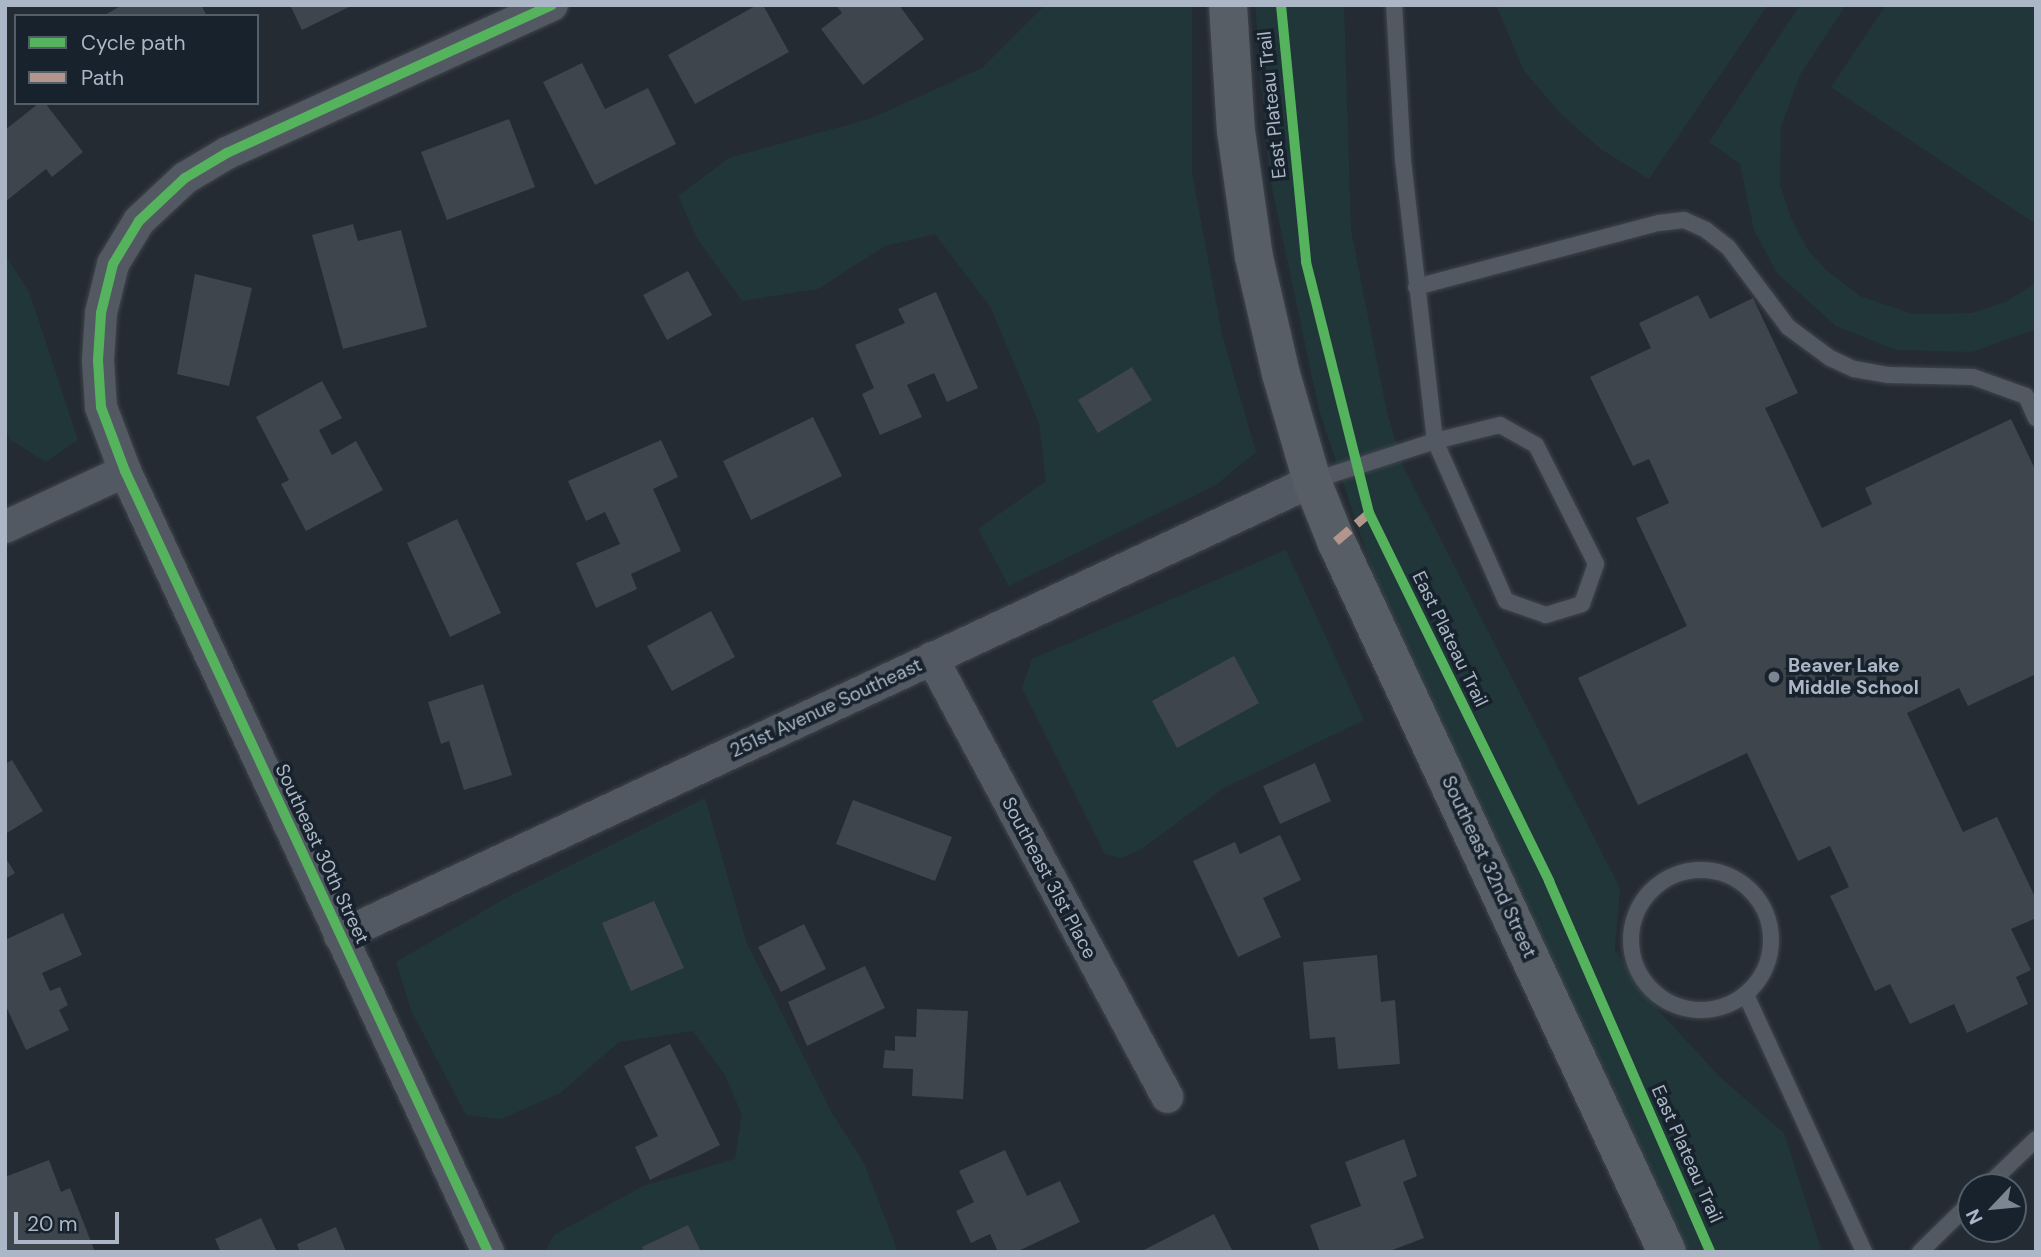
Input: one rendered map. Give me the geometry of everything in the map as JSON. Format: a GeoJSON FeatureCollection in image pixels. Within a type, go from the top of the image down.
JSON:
{"type":"FeatureCollection","features":[{"type":"Feature","properties":{"kind":"street","name":"Southeast 30th Street"},"geometry":{"type":"LineString","coordinates":[[488,1252],[125,471],[101,407],[98,360],[101,313],[113,264],[139,221],[185,178],[227,153],[552,5]]}},
{"type":"Feature","properties":{"kind":"street","name":"Southeast 32nd Street"},"geometry":{"type":"LineString","coordinates":[[1228,5],[1236,131],[1254,257],[1281,374],[1312,481],[1336,541],[1667,1252]]}},
{"type":"Feature","properties":{"kind":"street"},"geometry":{"type":"LineString","coordinates":[[5,527],[125,471]]}},
{"type":"Feature","properties":{"kind":"street","name":"251st Avenue Southeast"},"geometry":{"type":"LineString","coordinates":[[340,936],[1312,481]]}},
{"type":"Feature","properties":{"kind":"street","name":"Southeast 31st Place"},"geometry":{"type":"LineString","coordinates":[[932,658],[1167,1097]]}},
{"type":"Feature","properties":{"kind":"lane"},"geometry":{"type":"LineString","coordinates":[[1312,481],[1435,441],[1500,425],[1536,446],[1596,564],[1583,604],[1546,615],[1506,601],[1435,441],[1416,287],[1394,5]]}},
{"type":"Feature","properties":{"kind":"lane"},"geometry":{"type":"LineString","coordinates":[[1416,287],[1659,223],[1684,220],[1706,230],[1728,247],[1788,327],[1830,358],[1854,369],[1888,374],[1973,377],[2026,396],[2036,418]]}},
{"type":"Feature","properties":{"kind":"lane"},"geometry":{"type":"LineString","coordinates":[[1704,870],[1727,875],[1748,887],[1763,907],[1771,930],[1771,954],[1762,977],[1746,995],[1727,1007],[1705,1011],[1662,999],[1646,984],[1631,942],[1634,919],[1644,899],[1660,884],[1680,873],[1704,870]]}},
{"type":"Feature","properties":{"kind":"lane"},"geometry":{"type":"LineString","coordinates":[[1746,995],[1864,1252]]}},
{"type":"Feature","properties":{"kind":"lane"},"geometry":{"type":"LineString","coordinates":[[2001,1173],[2036,1139]]}},
{"type":"Feature","properties":{"kind":"lane"},"geometry":{"type":"LineString","coordinates":[[1920,1252],[1957,1216]]}},
{"type":"Feature","properties":{"kind":"green space"},"geometry":{"type":"Polygon","coordinates":[[[1045,5],[1192,5],[1192,173],[1222,334],[1256,452],[1216,485],[1009,586],[978,529],[1046,481],[1039,423],[991,308],[935,234],[885,246],[818,289],[742,301],[697,238],[678,196],[729,158],[872,118],[982,68],[1045,5]]]}},
{"type":"Feature","properties":{"kind":"green space"},"geometry":{"type":"Polygon","coordinates":[[[1255,5],[1344,5],[1351,230],[1387,412],[1403,466],[1620,888],[1615,950],[1659,1011],[1720,1077],[1784,1133],[1822,1252],[1688,1252],[1381,596],[1319,410],[1270,178],[1255,5]]]}},
{"type":"Feature","properties":{"kind":"green space"},"geometry":{"type":"Polygon","coordinates":[[[1496,5],[1768,5],[1649,179],[1602,150],[1561,114],[1524,71],[1496,5]]]}},
{"type":"Feature","properties":{"kind":"green space"},"geometry":{"type":"Polygon","coordinates":[[[1800,5],[1846,5],[1800,75],[1781,127],[1780,185],[1791,218],[1808,250],[1825,269],[1860,296],[1913,314],[1972,313],[2005,302],[2036,283],[2036,329],[1972,352],[1896,350],[1836,326],[1777,273],[1754,230],[1740,164],[1709,142],[1800,5]]]}},
{"type":"Feature","properties":{"kind":"green space"},"geometry":{"type":"Polygon","coordinates":[[[1886,5],[2036,5],[2036,224],[1831,87],[1886,5]]]}},
{"type":"Feature","properties":{"kind":"green space"},"geometry":{"type":"Polygon","coordinates":[[[5,254],[30,294],[78,440],[46,462],[9,439],[5,428],[5,254]]]}},
{"type":"Feature","properties":{"kind":"green space"},"geometry":{"type":"Polygon","coordinates":[[[1286,550],[1364,720],[1224,788],[1142,849],[1121,858],[1105,854],[1022,688],[1032,659],[1286,550]]]}},
{"type":"Feature","properties":{"kind":"green space"},"geometry":{"type":"Polygon","coordinates":[[[705,798],[746,941],[832,1113],[864,1163],[898,1252],[545,1252],[554,1235],[643,1186],[735,1159],[742,1115],[725,1075],[693,1031],[619,1042],[560,1093],[501,1119],[466,1115],[411,1010],[396,962],[513,894],[705,798]]]}},
{"type":"Feature","properties":{"kind":"building"},"geometry":{"type":"Polygon","coordinates":[[[122,5],[201,5],[206,14],[106,14],[122,5]]]}},
{"type":"Feature","properties":{"kind":"building"},"geometry":{"type":"Polygon","coordinates":[[[290,5],[353,5],[302,30],[290,5]]]}},
{"type":"Feature","properties":{"kind":"building"},"geometry":{"type":"Polygon","coordinates":[[[757,5],[763,5],[789,52],[695,104],[668,55],[757,5]]]}},
{"type":"Feature","properties":{"kind":"building"},"geometry":{"type":"Polygon","coordinates":[[[836,5],[899,5],[924,39],[863,85],[821,29],[842,13],[836,5]]]}},
{"type":"Feature","properties":{"kind":"building"},"geometry":{"type":"Polygon","coordinates":[[[582,63],[605,109],[648,88],[676,144],[595,185],[543,82],[582,63]]]}},
{"type":"Feature","properties":{"kind":"building"},"geometry":{"type":"Polygon","coordinates":[[[36,105],[47,105],[83,152],[52,177],[46,169],[5,202],[5,130],[36,105]]]}},
{"type":"Feature","properties":{"kind":"building"},"geometry":{"type":"Polygon","coordinates":[[[509,119],[535,187],[447,220],[421,152],[509,119]]]}},
{"type":"Feature","properties":{"kind":"building"},"geometry":{"type":"Polygon","coordinates":[[[353,224],[358,241],[401,230],[427,327],[343,349],[312,235],[353,224]]]}},
{"type":"Feature","properties":{"kind":"building"},"geometry":{"type":"Polygon","coordinates":[[[688,271],[712,315],[667,340],[643,295],[688,271]]]}},
{"type":"Feature","properties":{"kind":"building"},"geometry":{"type":"Polygon","coordinates":[[[195,274],[252,288],[229,386],[177,374],[195,274]]]}},
{"type":"Feature","properties":{"kind":"building"},"geometry":{"type":"Polygon","coordinates":[[[936,292],[978,388],[947,402],[934,373],[907,385],[922,417],[880,435],[862,394],[874,388],[855,345],[905,323],[898,309],[936,292]]]}},
{"type":"Feature","properties":{"kind":"building"},"geometry":{"type":"Polygon","coordinates":[[[1698,295],[1710,319],[1753,298],[1798,393],[1765,408],[1822,528],[1872,504],[1865,488],[2011,419],[2036,471],[2036,674],[1968,706],[1959,688],[1907,713],[1963,832],[1997,817],[2036,899],[2036,918],[2011,929],[2031,970],[2016,977],[2028,1004],[1967,1033],[1954,1004],[1910,1024],[1890,984],[1875,991],[1830,896],[1849,887],[1830,846],[1798,861],[1747,753],[1638,805],[1578,678],[1687,626],[1636,518],[1669,503],[1649,459],[1633,466],[1590,377],[1651,348],[1639,323],[1698,295]]]}},
{"type":"Feature","properties":{"kind":"building"},"geometry":{"type":"Polygon","coordinates":[[[1132,367],[1152,400],[1098,433],[1078,400],[1132,367]]]}},
{"type":"Feature","properties":{"kind":"building"},"geometry":{"type":"Polygon","coordinates":[[[322,381],[342,418],[319,430],[332,455],[356,441],[383,490],[306,531],[281,484],[289,480],[256,417],[322,381]]]}},
{"type":"Feature","properties":{"kind":"building"},"geometry":{"type":"Polygon","coordinates":[[[813,417],[842,476],[751,520],[723,461],[813,417]]]}},
{"type":"Feature","properties":{"kind":"building"},"geometry":{"type":"Polygon","coordinates":[[[661,440],[678,477],[653,489],[681,551],[631,574],[637,589],[596,608],[576,563],[620,544],[605,512],[586,521],[568,481],[661,440]]]}},
{"type":"Feature","properties":{"kind":"building"},"geometry":{"type":"Polygon","coordinates":[[[457,519],[501,613],[450,637],[407,543],[457,519]]]}},
{"type":"Feature","properties":{"kind":"building"},"geometry":{"type":"Polygon","coordinates":[[[711,611],[735,657],[672,691],[647,646],[711,611]]]}},
{"type":"Feature","properties":{"kind":"building"},"geometry":{"type":"Polygon","coordinates":[[[1234,656],[1259,703],[1177,748],[1152,701],[1234,656]]]}},
{"type":"Feature","properties":{"kind":"building"},"geometry":{"type":"Polygon","coordinates":[[[483,684],[512,775],[464,790],[449,741],[441,744],[428,702],[483,684]]]}},
{"type":"Feature","properties":{"kind":"building"},"geometry":{"type":"Polygon","coordinates":[[[12,760],[43,811],[5,834],[5,764],[12,760]]]}},
{"type":"Feature","properties":{"kind":"building"},"geometry":{"type":"Polygon","coordinates":[[[1315,763],[1331,801],[1280,824],[1263,786],[1315,763]]]}},
{"type":"Feature","properties":{"kind":"building"},"geometry":{"type":"Polygon","coordinates":[[[853,800],[952,837],[935,881],[836,844],[853,800]]]}},
{"type":"Feature","properties":{"kind":"building"},"geometry":{"type":"Polygon","coordinates":[[[1280,835],[1301,880],[1263,898],[1281,937],[1238,957],[1193,861],[1235,842],[1240,854],[1280,835]]]}},
{"type":"Feature","properties":{"kind":"building"},"geometry":{"type":"Polygon","coordinates":[[[5,857],[15,873],[5,879],[5,857]]]}},
{"type":"Feature","properties":{"kind":"building"},"geometry":{"type":"Polygon","coordinates":[[[654,901],[684,968],[631,991],[602,923],[654,901]]]}},
{"type":"Feature","properties":{"kind":"building"},"geometry":{"type":"Polygon","coordinates":[[[63,913],[82,955],[42,973],[50,991],[60,987],[68,1005],[59,1010],[69,1030],[26,1050],[5,1004],[5,940],[63,913]]]}},
{"type":"Feature","properties":{"kind":"building"},"geometry":{"type":"Polygon","coordinates":[[[804,924],[826,969],[781,992],[758,947],[804,924]]]}},
{"type":"Feature","properties":{"kind":"building"},"geometry":{"type":"Polygon","coordinates":[[[1377,955],[1381,1002],[1395,1000],[1400,1064],[1338,1069],[1335,1037],[1310,1039],[1303,962],[1377,955]]]}},
{"type":"Feature","properties":{"kind":"building"},"geometry":{"type":"Polygon","coordinates":[[[865,966],[885,1008],[807,1046],[788,1002],[865,966]]]}},
{"type":"Feature","properties":{"kind":"building"},"geometry":{"type":"Polygon","coordinates":[[[917,1009],[968,1011],[963,1099],[912,1096],[913,1069],[883,1068],[885,1050],[895,1051],[895,1036],[916,1037],[917,1009]]]}},
{"type":"Feature","properties":{"kind":"building"},"geometry":{"type":"Polygon","coordinates":[[[670,1044],[720,1145],[650,1180],[635,1147],[658,1136],[624,1066],[670,1044]]]}},
{"type":"Feature","properties":{"kind":"building"},"geometry":{"type":"Polygon","coordinates":[[[1404,1139],[1417,1176],[1403,1182],[1424,1238],[1387,1252],[1320,1252],[1310,1225],[1361,1206],[1345,1162],[1404,1139]]]}},
{"type":"Feature","properties":{"kind":"building"},"geometry":{"type":"Polygon","coordinates":[[[1005,1150],[1027,1196],[1060,1181],[1080,1222],[1016,1252],[998,1252],[990,1234],[971,1243],[956,1211],[974,1202],[959,1171],[1005,1150]]]}},
{"type":"Feature","properties":{"kind":"building"},"geometry":{"type":"Polygon","coordinates":[[[49,1160],[61,1192],[70,1188],[95,1252],[5,1252],[5,1177],[49,1160]]]}},
{"type":"Feature","properties":{"kind":"building"},"geometry":{"type":"Polygon","coordinates":[[[1214,1214],[1233,1252],[1140,1252],[1214,1214]]]}},
{"type":"Feature","properties":{"kind":"building"},"geometry":{"type":"Polygon","coordinates":[[[261,1218],[277,1252],[221,1252],[215,1239],[261,1218]]]}},
{"type":"Feature","properties":{"kind":"building"},"geometry":{"type":"Polygon","coordinates":[[[688,1225],[701,1252],[644,1252],[642,1247],[688,1225]]]}},
{"type":"Feature","properties":{"kind":"building"},"geometry":{"type":"Polygon","coordinates":[[[336,1227],[346,1252],[300,1252],[297,1244],[336,1227]]]}},
{"type":"Feature","properties":{"kind":"marked path"},"geometry":{"type":"LineString","coordinates":[[1336,541],[1369,513]]}},
{"type":"Feature","properties":{"kind":"cycle path"},"geometry":{"type":"LineString","coordinates":[[488,1252],[125,471],[101,407],[98,360],[101,313],[113,264],[139,221],[185,178],[227,153],[552,5]]}},
{"type":"Feature","properties":{"kind":"cycle path","name":"East Plateau Trail"},"geometry":{"type":"LineString","coordinates":[[1281,5],[1306,262],[1369,513],[1549,881],[1710,1252]]}},
{"type":"Feature","properties":{"kind":"place","name":"Beaver Lake Middle School"},"geometry":{"type":"Point","coordinates":[1774,677]}}]}
